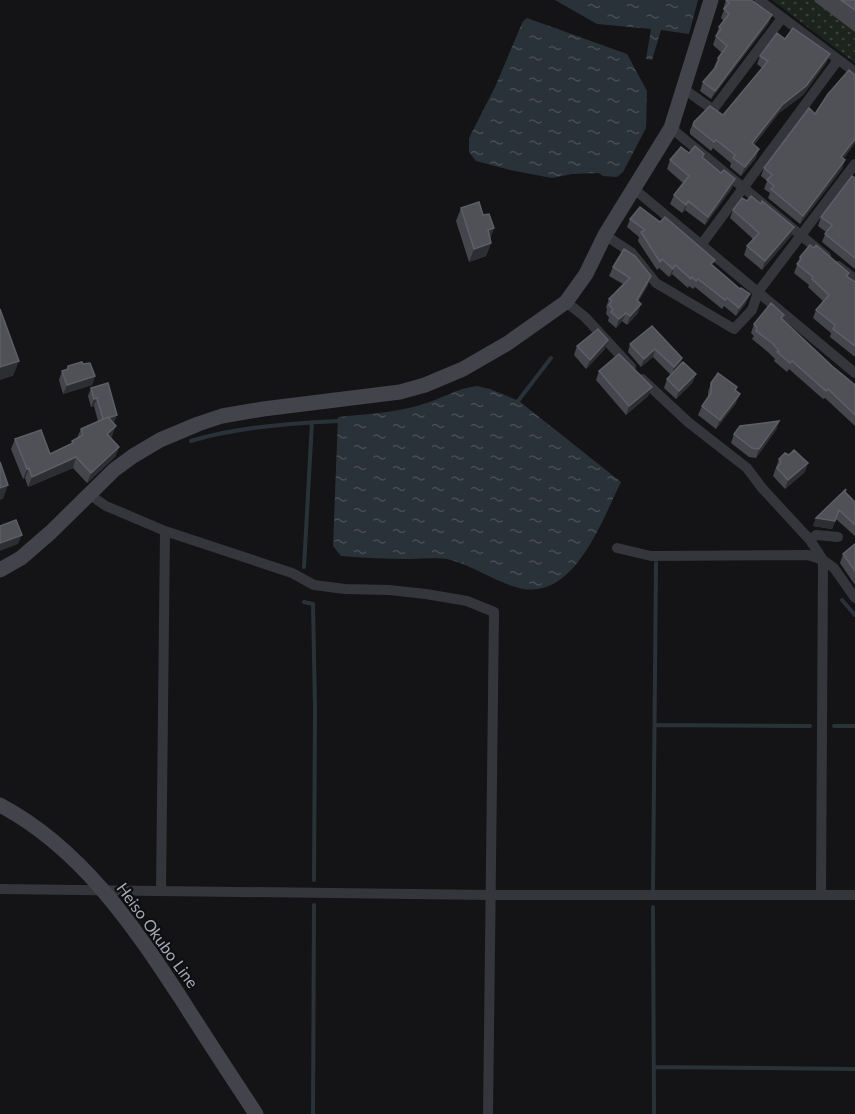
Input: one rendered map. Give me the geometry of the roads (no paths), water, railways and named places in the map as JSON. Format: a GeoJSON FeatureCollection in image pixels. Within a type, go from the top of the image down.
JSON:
{"type":"FeatureCollection","features":[{"type":"Feature","properties":{"kind":"street"},"geometry":{"type":"LineString","coordinates":[[0,570],[21,558],[114,470],[159,440],[222,416],[400,392],[425,385],[463,369],[508,343],[566,302],[586,273],[605,235],[671,128],[711,0]]}},
{"type":"Feature","properties":{"kind":"street"},"geometry":{"type":"LineString","coordinates":[[759,0],[855,72]]}},
{"type":"Feature","properties":{"kind":"street"},"geometry":{"type":"LineString","coordinates":[[684,88],[712,109],[715,107],[782,18]]}},
{"type":"Feature","properties":{"kind":"street"},"geometry":{"type":"LineString","coordinates":[[701,245],[838,60]]}},
{"type":"Feature","properties":{"kind":"street"},"geometry":{"type":"LineString","coordinates":[[671,128],[855,279]]}},
{"type":"Feature","properties":{"kind":"street"},"geometry":{"type":"LineString","coordinates":[[605,235],[632,254],[656,283],[734,329],[752,310],[758,292],[855,164]]}},
{"type":"Feature","properties":{"kind":"street"},"geometry":{"type":"LineString","coordinates":[[633,188],[855,373]]}},
{"type":"Feature","properties":{"kind":"street"},"geometry":{"type":"LineString","coordinates":[[566,302],[585,317],[657,394],[688,422],[747,468],[762,488],[810,540],[823,560],[821,895]]}},
{"type":"Feature","properties":{"kind":"street"},"geometry":{"type":"LineString","coordinates":[[90,495],[106,506],[165,531],[292,573],[315,585],[426,594],[467,601],[494,612],[488,1114]]}},
{"type":"Feature","properties":{"kind":"street"},"geometry":{"type":"LineString","coordinates":[[161,891],[165,531]]}},
{"type":"Feature","properties":{"kind":"street"},"geometry":{"type":"LineString","coordinates":[[810,540],[816,535],[838,537]]}},
{"type":"Feature","properties":{"kind":"street"},"geometry":{"type":"LineString","coordinates":[[617,548],[651,556],[808,555],[823,560],[834,568],[855,598]]}},
{"type":"Feature","properties":{"kind":"street","name":"Heiso Okubo Line"},"geometry":{"type":"LineString","coordinates":[[0,805],[52,840],[104,890],[153,957],[256,1114]]}},
{"type":"Feature","properties":{"kind":"street"},"geometry":{"type":"LineString","coordinates":[[0,889],[490,895],[855,895]]}},
{"type":"Feature","properties":{"kind":"water"},"geometry":{"type":"Polygon","coordinates":[[[555,0],[698,0],[689,34],[661,30],[652,60],[646,59],[651,29],[597,24],[555,0]]]}},
{"type":"Feature","properties":{"kind":"water"},"geometry":{"type":"Polygon","coordinates":[[[527,18],[627,54],[647,91],[646,128],[623,172],[617,177],[603,176],[599,173],[572,174],[552,178],[476,161],[469,152],[469,138],[495,87],[523,21],[527,18]]]}},
{"type":"Feature","properties":{"kind":"water"},"geometry":{"type":"Polygon","coordinates":[[[477,386],[519,401],[621,482],[584,554],[570,571],[555,583],[538,589],[519,588],[469,566],[446,559],[341,556],[333,546],[338,417],[410,408],[462,389],[477,386]]]}},
{"type":"Feature","properties":{"kind":"waterway"},"geometry":{"type":"LineString","coordinates":[[518,401],[551,358]]}},
{"type":"Feature","properties":{"kind":"waterway"},"geometry":{"type":"LineString","coordinates":[[191,441],[244,429],[338,421]]}},
{"type":"Feature","properties":{"kind":"waterway"},"geometry":{"type":"LineString","coordinates":[[304,567],[312,422]]}},
{"type":"Feature","properties":{"kind":"waterway"},"geometry":{"type":"LineString","coordinates":[[653,889],[656,563]]}},
{"type":"Feature","properties":{"kind":"waterway"},"geometry":{"type":"LineString","coordinates":[[842,600],[855,615]]}},
{"type":"Feature","properties":{"kind":"waterway"},"geometry":{"type":"LineString","coordinates":[[304,602],[313,604],[314,880]]}},
{"type":"Feature","properties":{"kind":"waterway"},"geometry":{"type":"LineString","coordinates":[[655,725],[810,726]]}},
{"type":"Feature","properties":{"kind":"waterway"},"geometry":{"type":"LineString","coordinates":[[834,726],[855,726]]}},
{"type":"Feature","properties":{"kind":"waterway"},"geometry":{"type":"LineString","coordinates":[[313,1114],[314,905]]}},
{"type":"Feature","properties":{"kind":"waterway"},"geometry":{"type":"LineString","coordinates":[[653,907],[654,1114]]}},
{"type":"Feature","properties":{"kind":"waterway"},"geometry":{"type":"LineString","coordinates":[[654,1067],[855,1069]]}}]}
